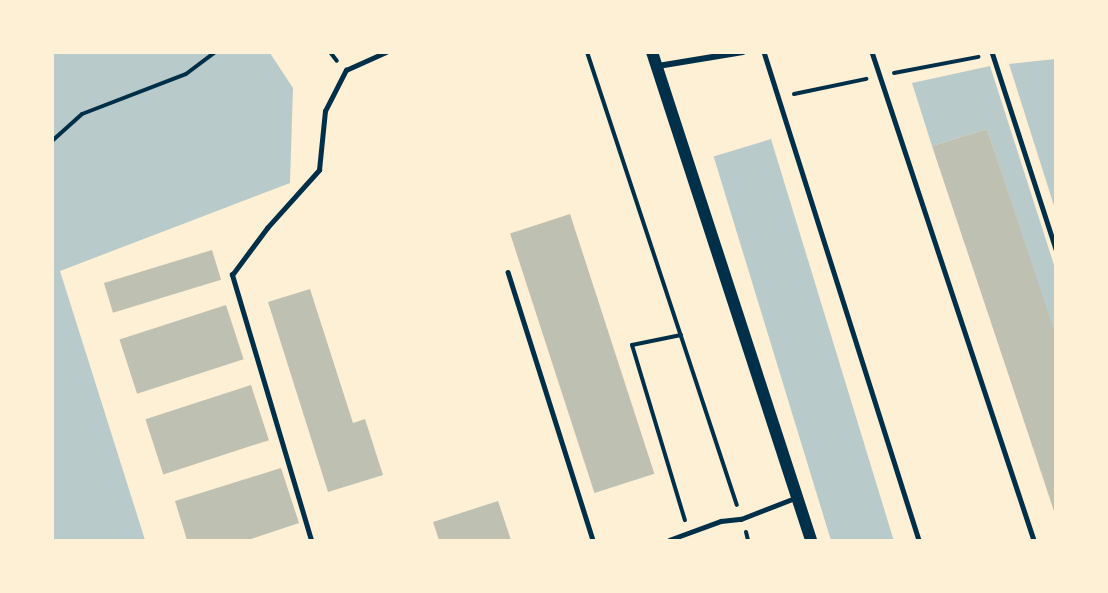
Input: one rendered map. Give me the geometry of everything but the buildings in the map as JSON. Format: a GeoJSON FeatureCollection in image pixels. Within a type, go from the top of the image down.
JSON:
{"type":"FeatureCollection","features":[{"type":"Feature","properties":{"kind":"main road"},"geometry":{"type":"LineString","coordinates":[[652,52],[811,540]]}},
{"type":"Feature","properties":{"kind":"street"},"geometry":{"type":"LineString","coordinates":[[658,66],[743,52]]}},
{"type":"Feature","properties":{"kind":"lane"},"geometry":{"type":"LineString","coordinates":[[311,540],[232,275],[267,228],[319,170],[324,111],[346,70],[386,52]]}},
{"type":"Feature","properties":{"kind":"lane"},"geometry":{"type":"LineString","coordinates":[[764,52],[919,540]]}},
{"type":"Feature","properties":{"kind":"lane"},"geometry":{"type":"LineString","coordinates":[[872,52],[1034,540]]}},
{"type":"Feature","properties":{"kind":"lane"},"geometry":{"type":"LineString","coordinates":[[992,53],[1056,249]]}},
{"type":"Feature","properties":{"kind":"lane"},"geometry":{"type":"LineString","coordinates":[[508,272],[593,540]]}},
{"type":"Feature","properties":{"kind":"lane"},"geometry":{"type":"LineString","coordinates":[[669,540],[721,521],[741,519],[797,497]]}},
{"type":"Feature","properties":{"kind":"path"},"geometry":{"type":"LineString","coordinates":[[52,141],[82,114],[186,74],[215,52]]}},
{"type":"Feature","properties":{"kind":"path"},"geometry":{"type":"LineString","coordinates":[[587,52],[748,540]]}},
{"type":"Feature","properties":{"kind":"path"},"geometry":{"type":"LineString","coordinates":[[777,98],[992,53]]}},
{"type":"Feature","properties":{"kind":"path"},"geometry":{"type":"LineString","coordinates":[[681,335],[632,345],[689,534]]}},
{"type":"Feature","properties":{"kind":"shaded area"},"geometry":{"type":"Polygon","coordinates":[[[52,53],[270,53],[293,88],[290,183],[60,271],[145,540],[53,540],[52,53]]]}},
{"type":"Feature","properties":{"kind":"shaded area"},"geometry":{"type":"Polygon","coordinates":[[[1056,59],[1055,209],[1009,64],[1056,59]]]}},
{"type":"Feature","properties":{"kind":"shaded area"},"geometry":{"type":"Polygon","coordinates":[[[990,66],[1055,268],[1055,336],[987,129],[932,146],[912,83],[990,66]]]}},
{"type":"Feature","properties":{"kind":"shaded area"},"geometry":{"type":"Polygon","coordinates":[[[771,139],[894,540],[831,540],[714,157],[771,139]]]}}]}
